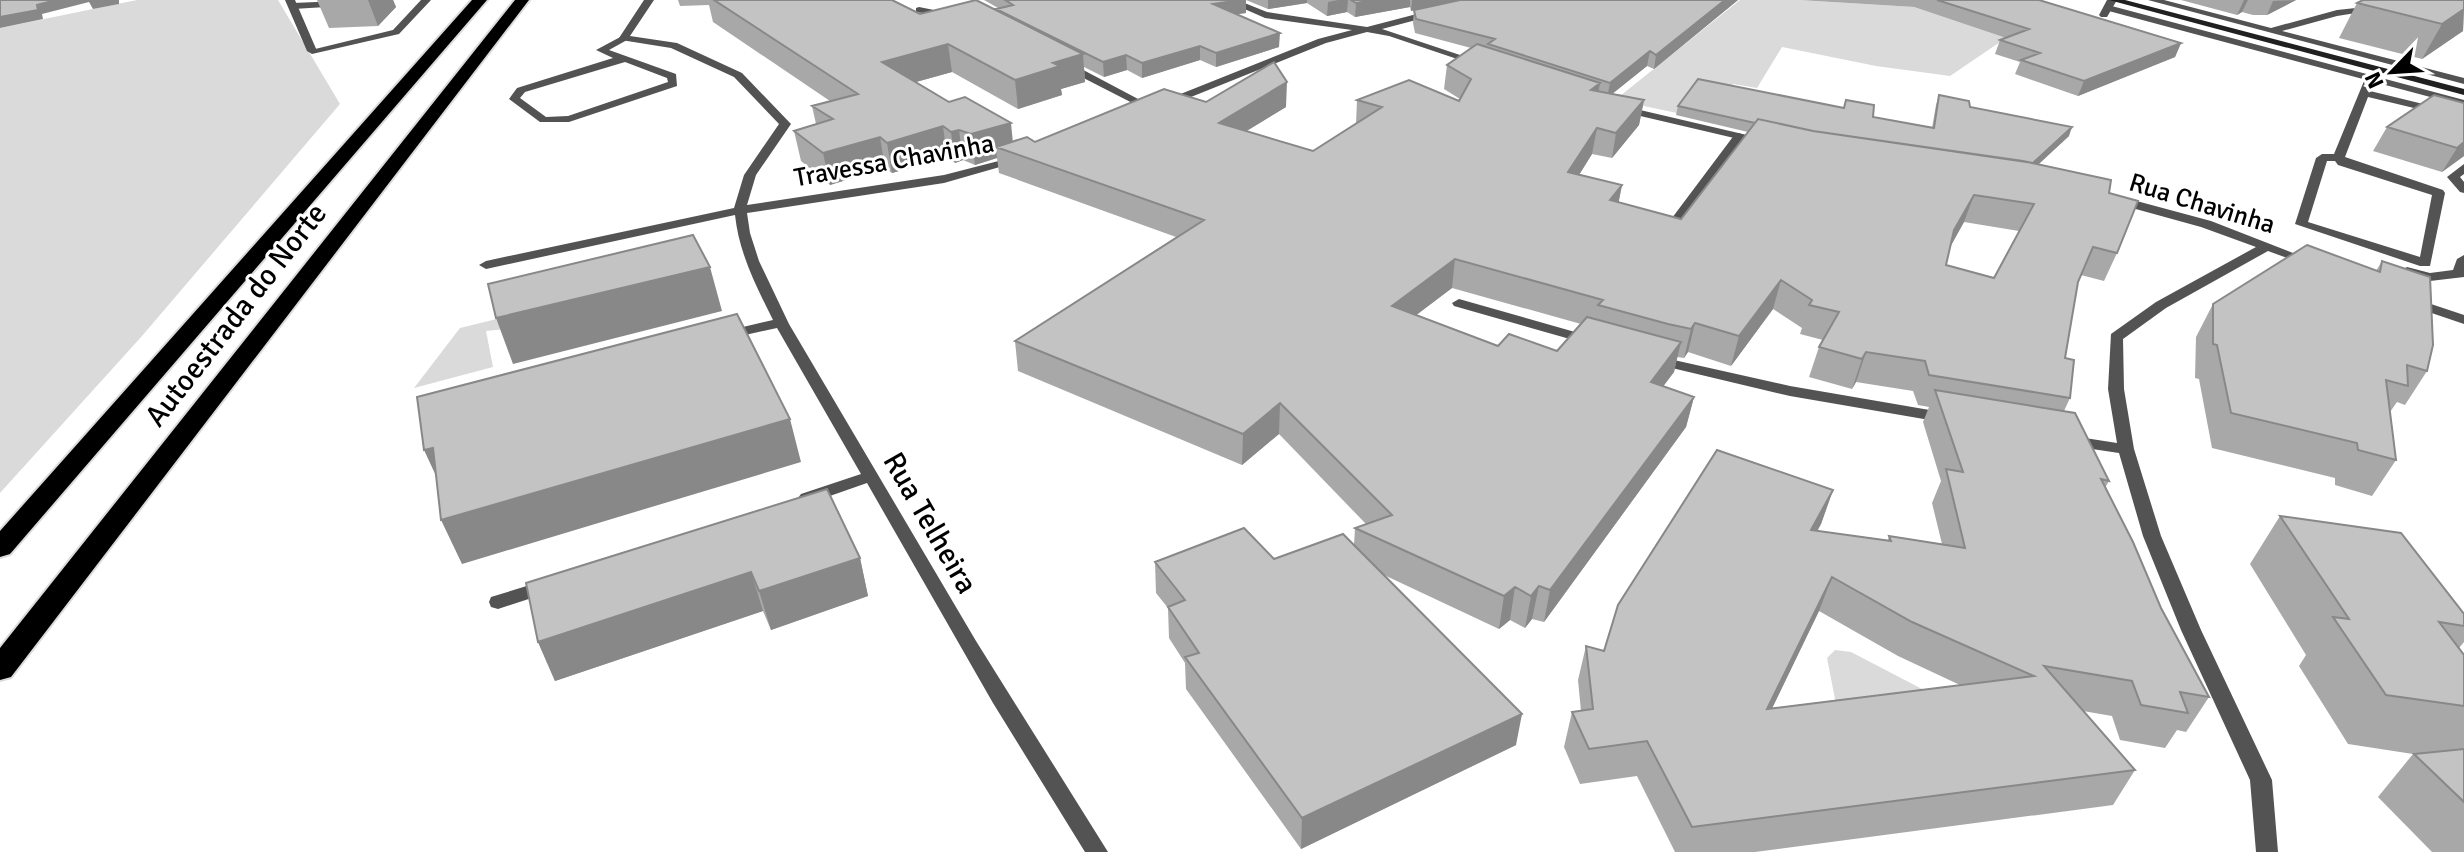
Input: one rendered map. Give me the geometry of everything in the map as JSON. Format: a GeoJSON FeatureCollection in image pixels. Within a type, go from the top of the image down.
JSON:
{"type":"FeatureCollection","features":[{"type":"Feature","properties":{"kind":"highway","name":"Autoestrada do Norte"},"geometry":{"type":"LineString","coordinates":[[0,548],[480,0]]}},
{"type":"Feature","properties":{"kind":"highway","name":"Autoestrada do Norte"},"geometry":{"type":"LineString","coordinates":[[0,669],[522,0]]}},
{"type":"Feature","properties":{"kind":"main road"},"geometry":{"type":"LineString","coordinates":[[2110,6],[2464,92]]}},
{"type":"Feature","properties":{"kind":"street"},"geometry":{"type":"LineString","coordinates":[[352,3],[292,3],[312,51],[396,32],[426,0]]}},
{"type":"Feature","properties":{"kind":"street"},"geometry":{"type":"LineString","coordinates":[[627,59],[521,90],[514,99],[544,120],[569,119],[673,84],[672,76],[627,59],[601,50],[624,38],[649,0]]}},
{"type":"Feature","properties":{"kind":"street"},"geometry":{"type":"LineString","coordinates":[[1229,0],[1322,41]]}},
{"type":"Feature","properties":{"kind":"street"},"geometry":{"type":"LineString","coordinates":[[2153,0],[2464,81]]}},
{"type":"Feature","properties":{"kind":"street"},"geometry":{"type":"LineString","coordinates":[[2110,6],[2464,103]]}},
{"type":"Feature","properties":{"kind":"street"},"geometry":{"type":"LineString","coordinates":[[2272,30],[2337,13],[2387,7]]}},
{"type":"Feature","properties":{"kind":"street"},"geometry":{"type":"LineString","coordinates":[[919,10],[962,16]]}},
{"type":"Feature","properties":{"kind":"street"},"geometry":{"type":"LineString","coordinates":[[1138,115],[1322,41],[1442,12]]}},
{"type":"Feature","properties":{"kind":"street"},"geometry":{"type":"LineString","coordinates":[[1265,15],[1391,33],[1486,65]]}},
{"type":"Feature","properties":{"kind":"street"},"geometry":{"type":"LineString","coordinates":[[624,38],[673,45],[738,75],[785,124],[742,190],[740,210]]}},
{"type":"Feature","properties":{"kind":"street"},"geometry":{"type":"LineString","coordinates":[[1058,60],[1152,109]]}},
{"type":"Feature","properties":{"kind":"street"},"geometry":{"type":"LineString","coordinates":[[2339,157],[2369,81],[2367,77]]}},
{"type":"Feature","properties":{"kind":"street"},"geometry":{"type":"LineString","coordinates":[[2364,93],[2464,117]]}},
{"type":"Feature","properties":{"kind":"street"},"geometry":{"type":"LineString","coordinates":[[1613,107],[1781,145]]}},
{"type":"Feature","properties":{"kind":"street"},"geometry":{"type":"LineString","coordinates":[[1671,229],[1739,136]]}},
{"type":"Feature","properties":{"kind":"street","name":"Travessa Chavinha"},"geometry":{"type":"LineString","coordinates":[[486,265],[740,210],[944,179],[1005,165],[1034,153]]}},
{"type":"Feature","properties":{"kind":"street"},"geometry":{"type":"LineString","coordinates":[[2339,157],[2342,162],[2439,193],[2425,263],[2301,224],[2322,158],[2339,157]]}},
{"type":"Feature","properties":{"kind":"street"},"geometry":{"type":"LineString","coordinates":[[2464,168],[2453,177],[2464,189]]}},
{"type":"Feature","properties":{"kind":"street","name":"Rua Chavinha"},"geometry":{"type":"LineString","coordinates":[[2100,196],[2206,224],[2327,269]]}},
{"type":"Feature","properties":{"kind":"street","name":"Rua Telheira"},"geometry":{"type":"LineString","coordinates":[[740,210],[748,254],[783,322],[1023,739],[1097,852]]}},
{"type":"Feature","properties":{"kind":"street"},"geometry":{"type":"LineString","coordinates":[[2334,234],[2409,272],[2430,277],[2459,274],[2464,259]]}},
{"type":"Feature","properties":{"kind":"street"},"geometry":{"type":"LineString","coordinates":[[2267,852],[2261,780],[2152,536],[2126,449],[2116,389],[2116,337],[2161,305],[2268,246]]}},
{"type":"Feature","properties":{"kind":"street"},"geometry":{"type":"LineString","coordinates":[[2401,298],[2464,320]]}},
{"type":"Feature","properties":{"kind":"street"},"geometry":{"type":"LineString","coordinates":[[1459,303],[1610,347]]}},
{"type":"Feature","properties":{"kind":"street"},"geometry":{"type":"LineString","coordinates":[[716,337],[783,322]]}},
{"type":"Feature","properties":{"kind":"street"},"geometry":{"type":"LineString","coordinates":[[1641,355],[1790,391],[1962,420]]}},
{"type":"Feature","properties":{"kind":"street"},"geometry":{"type":"LineString","coordinates":[[2051,437],[2126,449]]}},
{"type":"Feature","properties":{"kind":"street"},"geometry":{"type":"LineString","coordinates":[[797,502],[871,476]]}},
{"type":"Feature","properties":{"kind":"street"},"geometry":{"type":"LineString","coordinates":[[498,602],[558,582]]}},
{"type":"Feature","properties":{"kind":"shaded area"},"geometry":{"type":"Polygon","coordinates":[[[137,0],[278,0],[340,104],[142,336],[0,493],[0,28],[137,0]]]}},
{"type":"Feature","properties":{"kind":"shaded area"},"geometry":{"type":"Polygon","coordinates":[[[1740,0],[1914,7],[2006,38],[1950,76],[1876,66],[1782,47],[1757,88],[1733,84],[1726,93],[1677,113],[1615,100],[1740,0]]]}},
{"type":"Feature","properties":{"kind":"shaded area"},"geometry":{"type":"Polygon","coordinates":[[[701,269],[506,329],[486,331],[493,367],[414,388],[460,328],[701,269]]]}},
{"type":"Feature","properties":{"kind":"shaded area"},"geometry":{"type":"Polygon","coordinates":[[[1835,650],[1851,652],[1974,716],[1836,704],[1827,658],[1835,650]]]}},
{"type":"Feature","properties":{"kind":"building"},"geometry":{"type":"Polygon","coordinates":[[[0,0],[56,0],[37,5],[38,10],[0,17],[0,0]]]}},
{"type":"Feature","properties":{"kind":"building"},"geometry":{"type":"Polygon","coordinates":[[[714,0],[892,0],[920,14],[976,0],[1083,54],[1053,63],[1060,66],[1015,80],[948,44],[882,62],[949,102],[965,97],[1011,123],[971,134],[959,130],[951,132],[943,126],[887,143],[880,137],[823,153],[794,131],[833,119],[812,106],[858,94],[714,0]]]}},
{"type":"Feature","properties":{"kind":"building"},"geometry":{"type":"Polygon","coordinates":[[[1005,0],[1241,0],[1213,4],[1280,33],[1216,53],[1200,46],[1142,63],[1126,55],[1103,62],[996,9],[1013,5],[1005,0]]]}},
{"type":"Feature","properties":{"kind":"building"},"geometry":{"type":"Polygon","coordinates":[[[1460,0],[1725,0],[1656,55],[1650,51],[1610,83],[1488,44],[1495,39],[1416,19],[1414,10],[1460,0]]]}},
{"type":"Feature","properties":{"kind":"building"},"geometry":{"type":"Polygon","coordinates":[[[1937,0],[2039,0],[2181,43],[2084,81],[2021,60],[2040,53],[2000,40],[2029,29],[1937,0]]]}},
{"type":"Feature","properties":{"kind":"building"},"geometry":{"type":"Polygon","coordinates":[[[2363,0],[2464,0],[2464,9],[2442,24],[2357,3],[2363,0]]]}},
{"type":"Feature","properties":{"kind":"building"},"geometry":{"type":"Polygon","coordinates":[[[1477,44],[1600,83],[1591,90],[1644,100],[1616,133],[1597,128],[1568,172],[1622,185],[1610,200],[1681,219],[1758,119],[1813,131],[2023,161],[2111,180],[2109,193],[2138,201],[2117,253],[2093,247],[2078,282],[2065,358],[2074,360],[2070,398],[1929,375],[1925,361],[1866,352],[1862,359],[1819,347],[1839,312],[1809,305],[1812,300],[1781,280],[1739,336],[1695,323],[1691,329],[1668,324],[1598,305],[1603,300],[1455,259],[1392,306],[1498,346],[1509,334],[1557,351],[1587,317],[1681,342],[1651,382],[1694,397],[1550,590],[1539,586],[1531,596],[1515,587],[1504,596],[1355,528],[1392,515],[1280,403],[1243,434],[1015,341],[1204,220],[996,147],[1027,137],[1035,142],[1164,89],[1206,102],[1274,62],[1287,82],[1219,123],[1313,151],[1382,107],[1357,100],[1409,80],[1459,101],[1471,79],[1447,65],[1477,44]],[[1974,195],[1954,230],[1946,265],[1994,278],[2034,204],[1974,195]]]}},
{"type":"Feature","properties":{"kind":"building"},"geometry":{"type":"Polygon","coordinates":[[[1698,79],[1844,108],[1846,100],[1874,105],[1873,117],[1934,128],[1939,95],[1969,101],[1970,107],[2072,127],[2033,163],[1813,131],[1758,119],[1755,123],[1678,106],[1698,79]]]}},
{"type":"Feature","properties":{"kind":"building"},"geometry":{"type":"Polygon","coordinates":[[[2434,95],[2464,103],[2464,142],[2457,148],[2387,127],[2434,95]]]}},
{"type":"Feature","properties":{"kind":"building"},"geometry":{"type":"Polygon","coordinates":[[[693,235],[710,267],[496,318],[488,284],[693,235]]]}},
{"type":"Feature","properties":{"kind":"building"},"geometry":{"type":"Polygon","coordinates":[[[2307,245],[2380,272],[2382,261],[2430,277],[2433,345],[2427,371],[2407,365],[2408,386],[2386,380],[2396,460],[2358,450],[2357,443],[2231,413],[2217,345],[2213,344],[2213,304],[2307,245]]]}},
{"type":"Feature","properties":{"kind":"building"},"geometry":{"type":"Polygon","coordinates":[[[737,314],[790,419],[441,520],[433,448],[424,450],[417,397],[737,314]]]}},
{"type":"Feature","properties":{"kind":"building"},"geometry":{"type":"Polygon","coordinates":[[[1935,390],[2075,413],[2109,481],[2101,479],[2133,542],[2161,608],[2209,697],[2180,692],[2188,713],[2141,705],[2132,681],[2044,666],[2135,770],[1692,827],[1647,741],[1589,749],[1572,712],[1593,709],[1586,646],[1604,651],[1618,605],[1717,450],[1833,490],[1811,530],[1891,541],[1889,536],[1965,548],[1946,469],[1963,472],[1935,390]],[[1832,577],[1767,709],[2034,676],[1912,622],[1832,577]]]}},
{"type":"Feature","properties":{"kind":"building"},"geometry":{"type":"Polygon","coordinates":[[[827,489],[860,558],[759,591],[751,572],[538,642],[526,583],[827,489]]]}},
{"type":"Feature","properties":{"kind":"building"},"geometry":{"type":"Polygon","coordinates":[[[2280,516],[2401,533],[2464,614],[2464,626],[2439,622],[2464,655],[2464,706],[2386,695],[2333,617],[2349,619],[2280,516]]]}},
{"type":"Feature","properties":{"kind":"building"},"geometry":{"type":"Polygon","coordinates":[[[1244,528],[1274,559],[1343,534],[1522,714],[1302,818],[1185,657],[1199,653],[1168,607],[1185,600],[1155,562],[1244,528]]]}},
{"type":"Feature","properties":{"kind":"building"},"geometry":{"type":"Polygon","coordinates":[[[2464,749],[2464,802],[2414,754],[2464,749]]]}}]}
